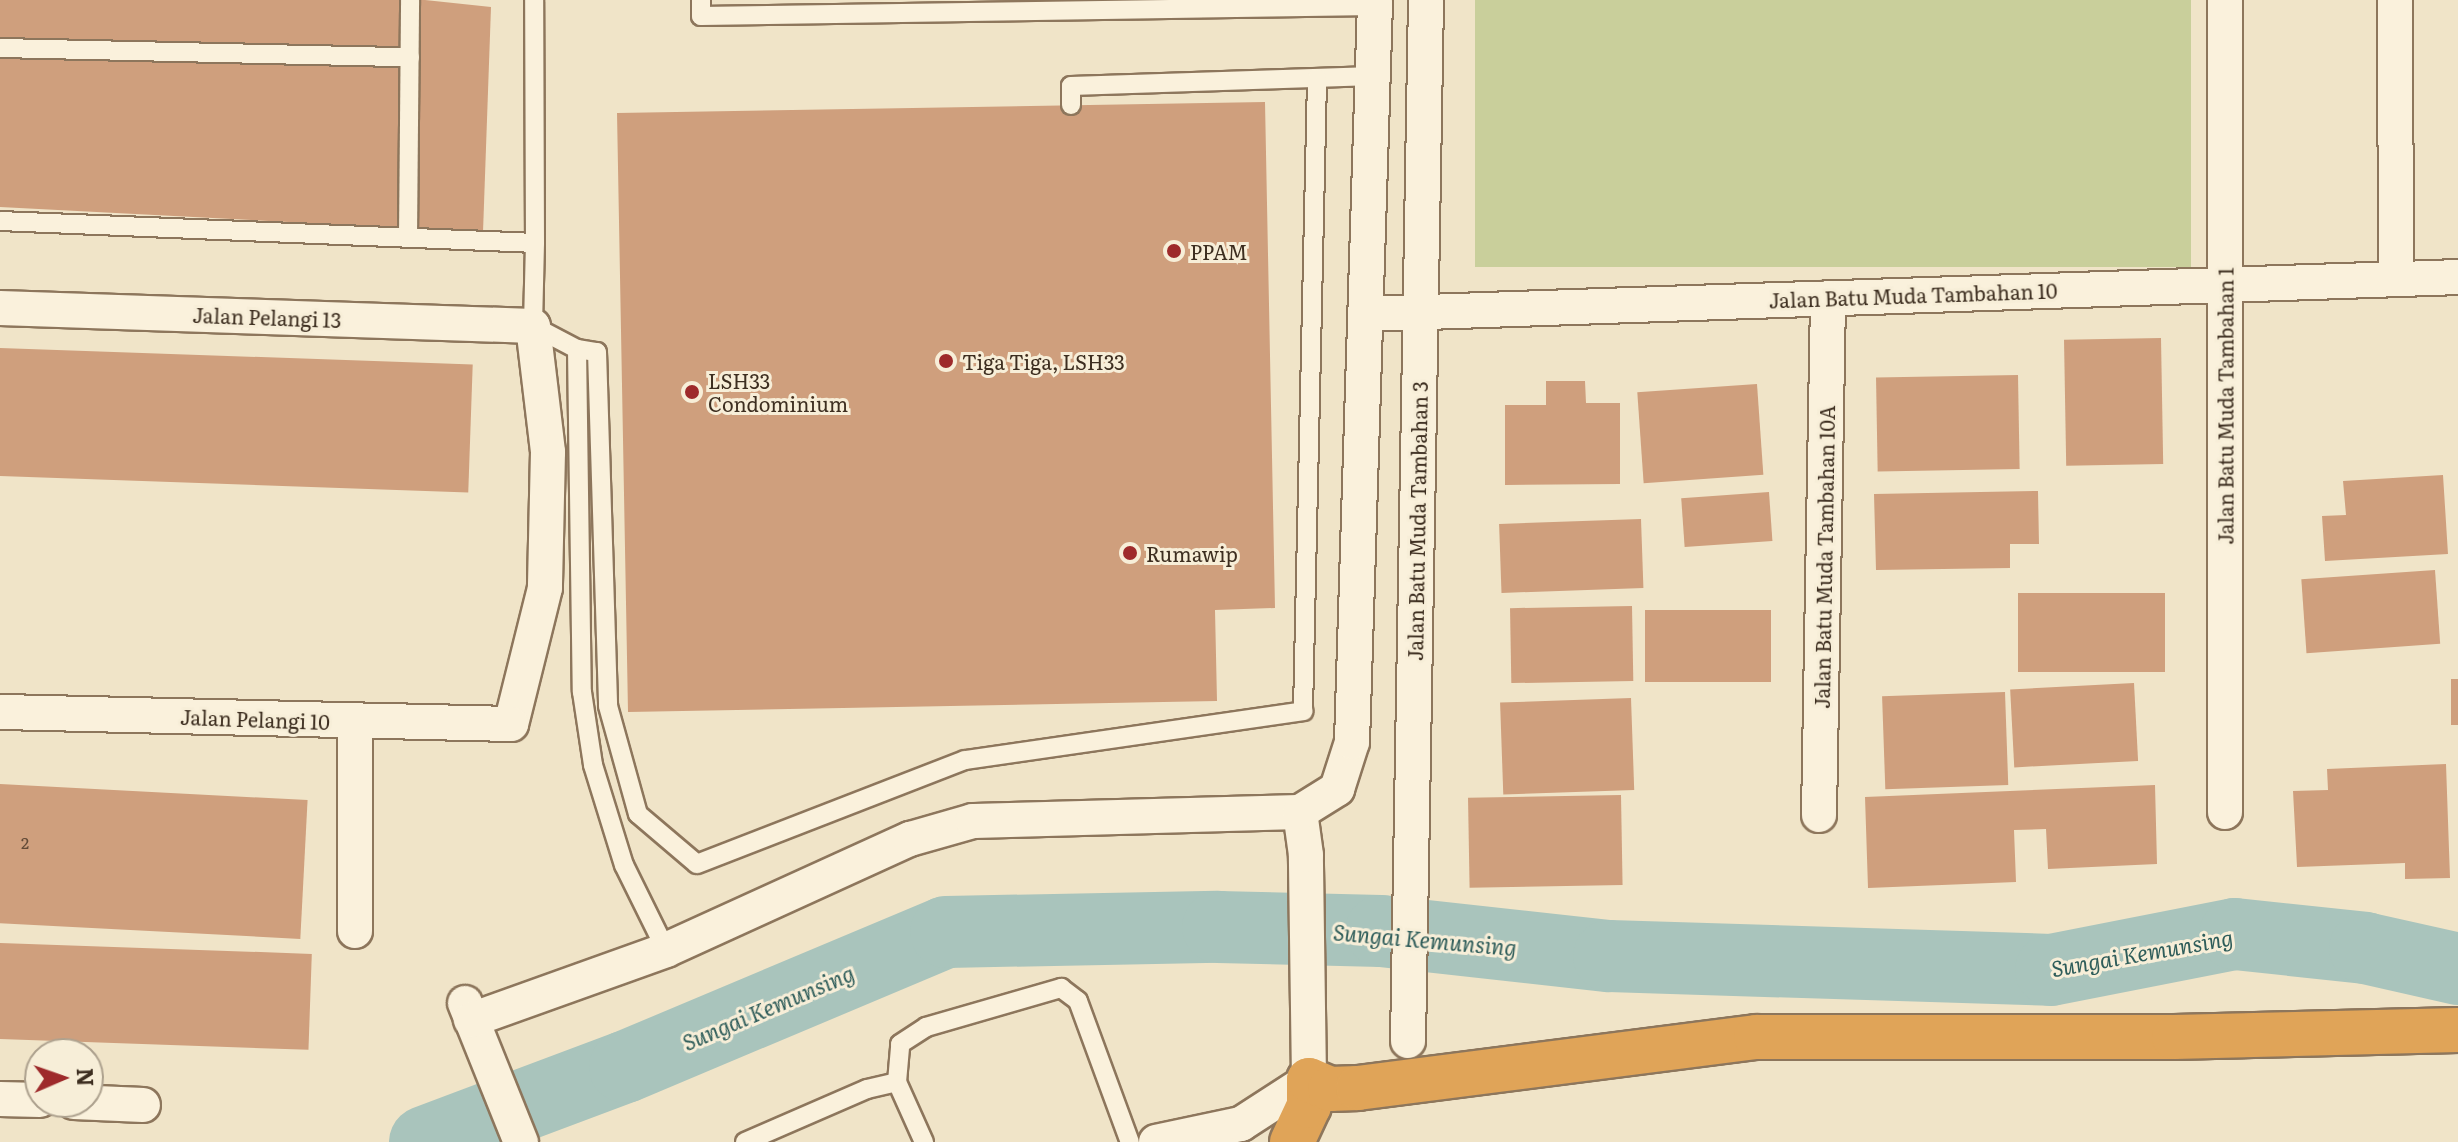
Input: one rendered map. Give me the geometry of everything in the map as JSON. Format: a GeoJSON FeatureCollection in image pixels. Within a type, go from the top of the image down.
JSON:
{"type":"FeatureCollection","features":[{"type":"Feature","properties":{"kind":"highway"},"geometry":{"type":"LineString","coordinates":[[1292,1142],[1309,1106],[1309,1080],[1330,1089],[1358,1088],[1756,1037],[2174,1037],[2458,1030]]}},
{"type":"Feature","properties":{"kind":"street","name":"Jalan Batu Muda Tambahan 3"},"geometry":{"type":"LineString","coordinates":[[1408,1041],[1426,0]]}},
{"type":"Feature","properties":{"kind":"street","name":"Jalan Batu Muda Tambahan 1"},"geometry":{"type":"LineString","coordinates":[[2225,0],[2225,812]]}},
{"type":"Feature","properties":{"kind":"street"},"geometry":{"type":"LineString","coordinates":[[2395,0],[2396,279]]}},
{"type":"Feature","properties":{"kind":"street"},"geometry":{"type":"LineString","coordinates":[[521,1142],[482,1054],[468,1011],[666,950],[910,839],[973,821],[1074,822],[1209,811],[1300,812],[1337,789],[1352,742],[1375,3]]}},
{"type":"Feature","properties":{"kind":"street","name":"Jalan Batu Muda Tambahan 10"},"geometry":{"type":"LineString","coordinates":[[1367,314],[2458,277]]}},
{"type":"Feature","properties":{"kind":"street","name":"Jalan Batu Muda Tambahan 10A"},"geometry":{"type":"LineString","coordinates":[[1819,815],[1828,298]]}},
{"type":"Feature","properties":{"kind":"street","name":"Jalan Pelangi 13"},"geometry":{"type":"LineString","coordinates":[[0,308],[533,326]]}},
{"type":"Feature","properties":{"kind":"street","name":"Jalan Pelangi 10"},"geometry":{"type":"LineString","coordinates":[[0,712],[511,724],[545,588],[548,452],[533,326]]}},
{"type":"Feature","properties":{"kind":"street"},"geometry":{"type":"LineString","coordinates":[[355,722],[355,931]]}},
{"type":"Feature","properties":{"kind":"street"},"geometry":{"type":"LineString","coordinates":[[1156,1142],[1241,1124],[1309,1080],[1306,855],[1300,812]]}},
{"type":"Feature","properties":{"kind":"street"},"geometry":{"type":"LineString","coordinates":[[0,1099],[24,1100]]}},
{"type":"Feature","properties":{"kind":"street"},"geometry":{"type":"LineString","coordinates":[[104,1103],[143,1105]]}},
{"type":"Feature","properties":{"kind":"lane"},"geometry":{"type":"LineString","coordinates":[[408,238],[410,0]]}},
{"type":"Feature","properties":{"kind":"lane"},"geometry":{"type":"LineString","coordinates":[[534,0],[533,326],[577,349],[597,352],[608,706],[638,814],[697,864],[965,760],[1303,711],[1317,78]]}},
{"type":"Feature","properties":{"kind":"lane"},"geometry":{"type":"LineString","coordinates":[[701,0],[701,16],[1200,3],[1375,3]]}},
{"type":"Feature","properties":{"kind":"lane"},"geometry":{"type":"LineString","coordinates":[[0,48],[410,57]]}},
{"type":"Feature","properties":{"kind":"lane"},"geometry":{"type":"LineString","coordinates":[[1071,105],[1071,86],[1374,76]]}},
{"type":"Feature","properties":{"kind":"lane"},"geometry":{"type":"LineString","coordinates":[[0,221],[535,243]]}},
{"type":"Feature","properties":{"kind":"lane"},"geometry":{"type":"LineString","coordinates":[[577,349],[582,692],[589,736],[624,865],[666,950]]}},
{"type":"Feature","properties":{"kind":"lane"},"geometry":{"type":"LineString","coordinates":[[924,1142],[897,1082],[900,1044],[926,1027],[1061,988],[1078,1001],[1130,1142]]}},
{"type":"Feature","properties":{"kind":"lane"},"geometry":{"type":"LineString","coordinates":[[745,1142],[867,1089],[897,1082]]}},
{"type":"Feature","properties":{"kind":"green space"},"geometry":{"type":"Polygon","coordinates":[[[1475,0],[2191,0],[2191,267],[1475,267],[1475,0]]]}},
{"type":"Feature","properties":{"kind":"building"},"geometry":{"type":"Polygon","coordinates":[[[0,0],[425,0],[491,7],[483,232],[0,207],[0,0]]]}},
{"type":"Feature","properties":{"kind":"building","name":"Tiga Tiga, LSH33"},"geometry":{"type":"Polygon","coordinates":[[[1265,102],[1275,608],[1215,610],[1217,701],[628,712],[617,113],[1265,102]]]}},
{"type":"Feature","properties":{"kind":"building"},"geometry":{"type":"Polygon","coordinates":[[[2161,338],[2163,464],[2066,466],[2064,340],[2161,338]]]}},
{"type":"Feature","properties":{"kind":"building"},"geometry":{"type":"Polygon","coordinates":[[[0,348],[473,365],[468,492],[0,476],[0,348]]]}},
{"type":"Feature","properties":{"kind":"building"},"geometry":{"type":"Polygon","coordinates":[[[2018,375],[2020,469],[1878,471],[1876,377],[2018,375]]]}},
{"type":"Feature","properties":{"kind":"building"},"geometry":{"type":"Polygon","coordinates":[[[1546,381],[1585,381],[1586,403],[1620,403],[1620,484],[1505,485],[1505,405],[1546,405],[1546,381]]]}},
{"type":"Feature","properties":{"kind":"building"},"geometry":{"type":"Polygon","coordinates":[[[1757,384],[1763,475],[1644,483],[1637,392],[1757,384]]]}},
{"type":"Feature","properties":{"kind":"building"},"geometry":{"type":"Polygon","coordinates":[[[2443,475],[2448,554],[2325,561],[2322,516],[2346,515],[2343,481],[2443,475]]]}},
{"type":"Feature","properties":{"kind":"building"},"geometry":{"type":"Polygon","coordinates":[[[2038,491],[2039,544],[2010,544],[2010,568],[1876,570],[1874,494],[2038,491]]]}},
{"type":"Feature","properties":{"kind":"building"},"geometry":{"type":"Polygon","coordinates":[[[1769,492],[1772,541],[1685,547],[1681,498],[1769,492]]]}},
{"type":"Feature","properties":{"kind":"building"},"geometry":{"type":"Polygon","coordinates":[[[1641,519],[1643,588],[1501,593],[1499,524],[1641,519]]]}},
{"type":"Feature","properties":{"kind":"building"},"geometry":{"type":"Polygon","coordinates":[[[2435,570],[2440,644],[2306,653],[2301,579],[2435,570]]]}},
{"type":"Feature","properties":{"kind":"building"},"geometry":{"type":"Polygon","coordinates":[[[2018,593],[2165,593],[2165,672],[2018,672],[2018,593]]]}},
{"type":"Feature","properties":{"kind":"building"},"geometry":{"type":"Polygon","coordinates":[[[1632,606],[1633,681],[1511,683],[1510,608],[1632,606]]]}},
{"type":"Feature","properties":{"kind":"building"},"geometry":{"type":"Polygon","coordinates":[[[1645,610],[1771,610],[1771,682],[1645,682],[1645,610]]]}},
{"type":"Feature","properties":{"kind":"building"},"geometry":{"type":"Polygon","coordinates":[[[2451,679],[2458,679],[2458,725],[2451,725],[2451,679]]]}},
{"type":"Feature","properties":{"kind":"building"},"geometry":{"type":"Polygon","coordinates":[[[2134,683],[2138,761],[2014,767],[2010,689],[2134,683]]]}},
{"type":"Feature","properties":{"kind":"building"},"geometry":{"type":"Polygon","coordinates":[[[2005,692],[2008,785],[1885,789],[1882,696],[2005,692]]]}},
{"type":"Feature","properties":{"kind":"building"},"geometry":{"type":"Polygon","coordinates":[[[1631,698],[1634,790],[1503,795],[1500,703],[1631,698]]]}},
{"type":"Feature","properties":{"kind":"building"},"geometry":{"type":"Polygon","coordinates":[[[2446,764],[2450,878],[2405,879],[2405,863],[2297,867],[2293,791],[2328,790],[2327,769],[2446,764]]]}},
{"type":"Feature","properties":{"kind":"building"},"geometry":{"type":"Polygon","coordinates":[[[0,784],[308,800],[300,939],[0,923],[0,784]]]}},
{"type":"Feature","properties":{"kind":"building"},"geometry":{"type":"Polygon","coordinates":[[[2155,785],[2157,864],[2048,869],[2046,829],[2014,830],[2016,882],[1868,888],[1865,797],[2155,785]]]}},
{"type":"Feature","properties":{"kind":"building"},"geometry":{"type":"Polygon","coordinates":[[[1621,795],[1623,885],[1470,888],[1468,798],[1621,795]]]}},
{"type":"Feature","properties":{"kind":"building"},"geometry":{"type":"Polygon","coordinates":[[[0,943],[312,954],[308,1050],[104,1043],[104,1038],[0,1039],[0,943]]]}},
{"type":"Feature","properties":{"kind":"waterway","name":"Sungai Kemunsing"},"geometry":{"type":"LineString","coordinates":[[425,1142],[625,1067],[946,932],[1218,927],[1381,931],[1609,956],[2051,970],[2235,934],[2365,948],[2458,969]]}},
{"type":"Feature","properties":{"kind":"place","name":"PPAM"},"geometry":{"type":"Point","coordinates":[1174,251]}},
{"type":"Feature","properties":{"kind":"place","name":"Tiga Tiga, LSH33"},"geometry":{"type":"Point","coordinates":[946,361]}},
{"type":"Feature","properties":{"kind":"place","name":"LSH33 Condominium"},"geometry":{"type":"Point","coordinates":[692,392]}},
{"type":"Feature","properties":{"kind":"place","name":"Rumawip"},"geometry":{"type":"Point","coordinates":[1130,553]}}]}
